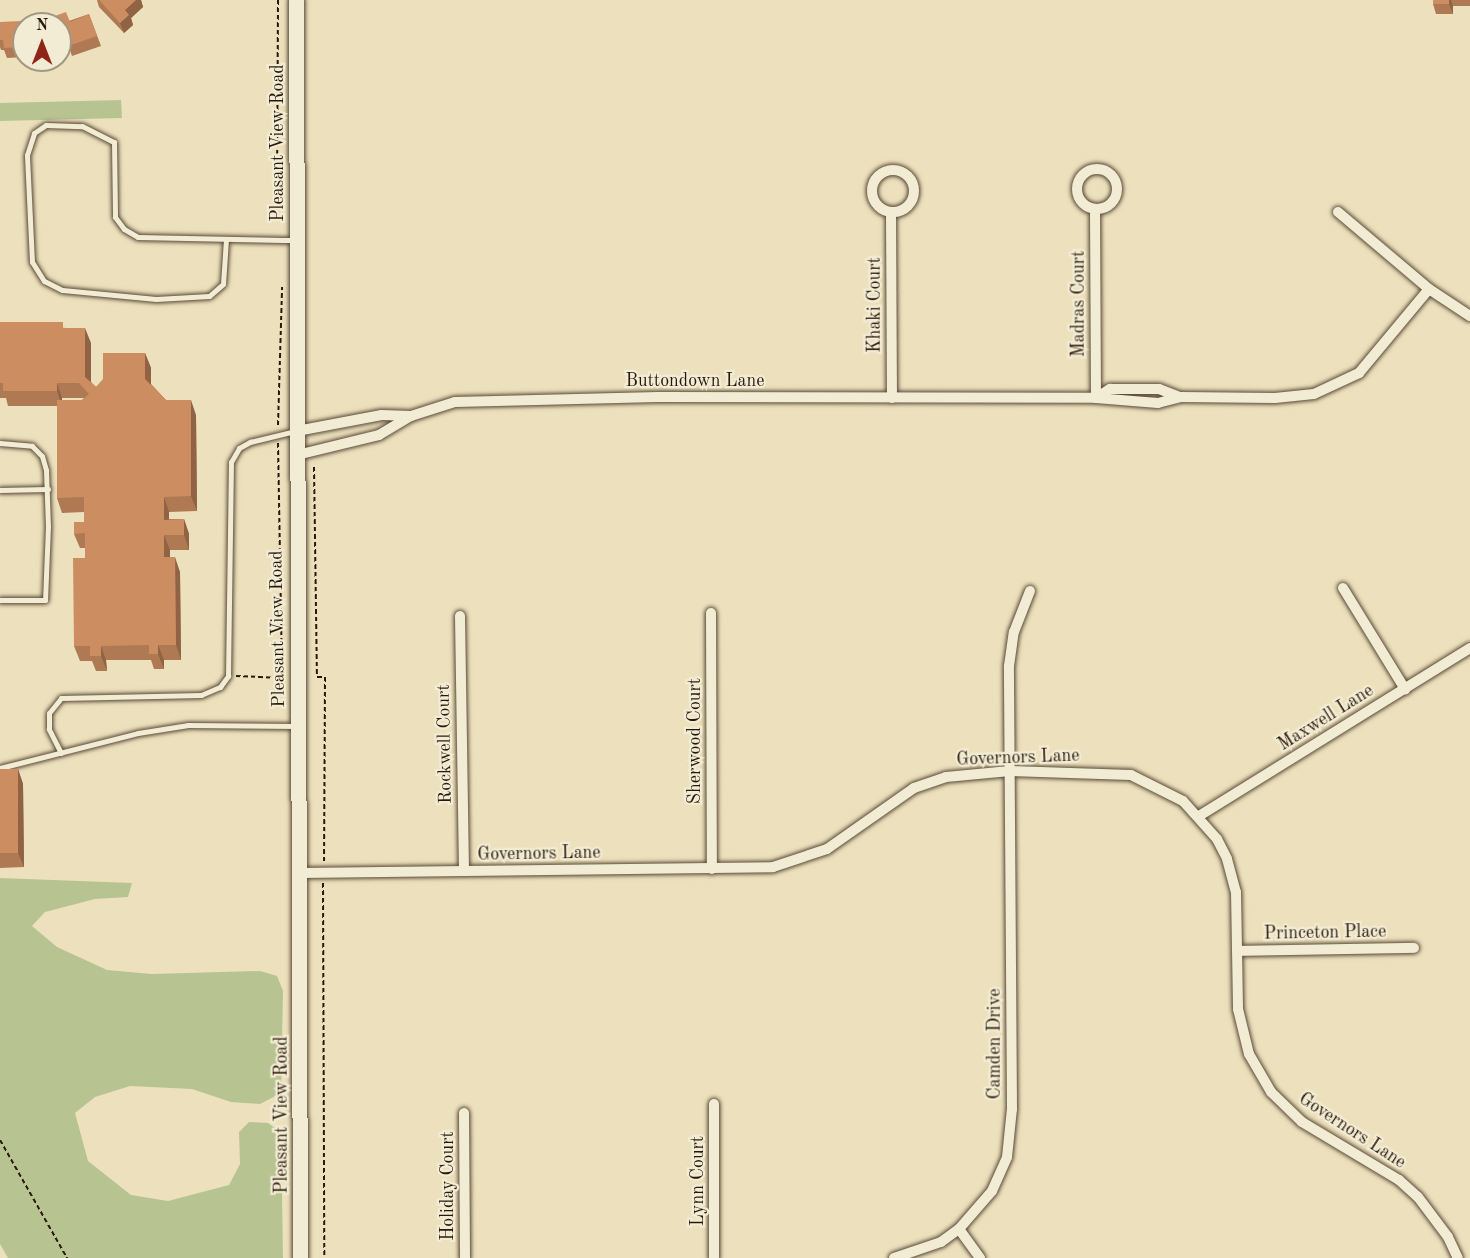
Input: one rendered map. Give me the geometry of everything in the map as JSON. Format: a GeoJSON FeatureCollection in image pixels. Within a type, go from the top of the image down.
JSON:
{"type":"FeatureCollection","features":[{"type":"Feature","properties":{"kind":"main road","name":"Pleasant View Road"},"geometry":{"type":"LineString","coordinates":[[296,0],[290,240],[297,431],[301,873],[300,1258]]}},
{"type":"Feature","properties":{"kind":"street"},"geometry":{"type":"LineString","coordinates":[[896,170],[912,181],[914,194],[904,210],[891,212],[878,207],[872,188],[883,172],[896,170]]}},
{"type":"Feature","properties":{"kind":"street","name":"Madras Court"},"geometry":{"type":"LineString","coordinates":[[1095,209],[1096,398]]}},
{"type":"Feature","properties":{"kind":"street","name":"Khaki Court"},"geometry":{"type":"LineString","coordinates":[[891,212],[891,398]]}},
{"type":"Feature","properties":{"kind":"street"},"geometry":{"type":"LineString","coordinates":[[1338,212],[1429,289],[1470,316]]}},
{"type":"Feature","properties":{"kind":"street","name":"Buttondown Lane"},"geometry":{"type":"LineString","coordinates":[[297,431],[382,416],[411,416],[455,402],[658,397],[1096,398],[1158,403],[1180,397],[1275,398],[1314,393],[1359,373],[1429,289]]}},
{"type":"Feature","properties":{"kind":"street"},"geometry":{"type":"LineString","coordinates":[[297,455],[380,435],[411,416]]}},
{"type":"Feature","properties":{"kind":"street"},"geometry":{"type":"LineString","coordinates":[[1343,588],[1405,688]]}},
{"type":"Feature","properties":{"kind":"street","name":"Camden Drive"},"geometry":{"type":"LineString","coordinates":[[894,1258],[941,1242],[960,1229],[992,1191],[1007,1157],[1011,1137],[1011,649],[1030,591]]}},
{"type":"Feature","properties":{"kind":"street","name":"Sherwood Court"},"geometry":{"type":"LineString","coordinates":[[711,613],[712,869]]}},
{"type":"Feature","properties":{"kind":"street","name":"Rockwell Court"},"geometry":{"type":"LineString","coordinates":[[460,616],[464,871]]}},
{"type":"Feature","properties":{"kind":"street","name":"Maxwell Lane"},"geometry":{"type":"LineString","coordinates":[[1199,816],[1470,648]]}},
{"type":"Feature","properties":{"kind":"street","name":"Governors Lane"},"geometry":{"type":"LineString","coordinates":[[301,873],[773,867],[804,859],[827,849],[914,788],[946,777],[1010,771],[1131,775],[1167,790],[1199,816],[1217,838],[1232,875],[1238,1010],[1249,1054],[1271,1092],[1302,1122],[1398,1180],[1418,1197],[1448,1237],[1458,1258]]}},
{"type":"Feature","properties":{"kind":"street","name":"Princeton Place"},"geometry":{"type":"LineString","coordinates":[[1237,951],[1414,948]]}},
{"type":"Feature","properties":{"kind":"street","name":"Lynn Court"},"geometry":{"type":"LineString","coordinates":[[714,1104],[714,1258]]}},
{"type":"Feature","properties":{"kind":"street","name":"Holiday Court"},"geometry":{"type":"LineString","coordinates":[[464,1113],[465,1258]]}},
{"type":"Feature","properties":{"kind":"street"},"geometry":{"type":"LineString","coordinates":[[960,1229],[980,1258]]}},
{"type":"Feature","properties":{"kind":"lane"},"geometry":{"type":"LineString","coordinates":[[226,239],[223,284],[209,296],[156,299],[62,291],[44,281],[32,262],[27,155],[34,133],[46,125],[82,126],[114,142],[115,217],[124,229],[138,237],[290,240]]}},
{"type":"Feature","properties":{"kind":"lane"},"geometry":{"type":"LineString","coordinates":[[61,753],[49,729],[49,713],[61,698],[201,695],[220,687],[228,676],[231,462],[239,448],[297,431]]}},
{"type":"Feature","properties":{"kind":"lane"},"geometry":{"type":"LineString","coordinates":[[0,443],[32,446],[42,456],[48,489],[45,600],[0,600]]}},
{"type":"Feature","properties":{"kind":"lane"},"geometry":{"type":"LineString","coordinates":[[0,490],[48,489]]}},
{"type":"Feature","properties":{"kind":"lane"},"geometry":{"type":"LineString","coordinates":[[0,768],[138,733],[188,725],[299,726]]}},
{"type":"Feature","properties":{"kind":"path"},"geometry":{"type":"LineString","coordinates":[[278,0],[277,190],[290,240]]}},
{"type":"Feature","properties":{"kind":"path"},"geometry":{"type":"LineString","coordinates":[[228,676],[282,678],[277,435],[282,284]]}},
{"type":"Feature","properties":{"kind":"path"},"geometry":{"type":"LineString","coordinates":[[0,1140],[67,1258]]}},
{"type":"Feature","properties":{"kind":"green space"},"geometry":{"type":"Polygon","coordinates":[[[121,100],[122,118],[0,121],[0,103],[121,100]]]}},
{"type":"Feature","properties":{"kind":"green space"},"geometry":{"type":"Polygon","coordinates":[[[0,878],[132,883],[128,897],[95,899],[45,912],[32,926],[57,947],[107,970],[152,974],[260,971],[277,976],[283,991],[281,1093],[260,1104],[231,1102],[192,1089],[130,1086],[95,1097],[75,1113],[88,1161],[131,1195],[168,1201],[229,1185],[240,1164],[239,1132],[249,1122],[268,1123],[281,1132],[283,1258],[8,1258],[0,1244],[0,878]]]}},
{"type":"Feature","properties":{"kind":"building"},"geometry":{"type":"Polygon","coordinates":[[[99,0],[136,0],[125,10],[129,15],[120,23],[99,0]]]}},
{"type":"Feature","properties":{"kind":"building"},"geometry":{"type":"Polygon","coordinates":[[[1433,0],[1449,0],[1449,4],[1433,4],[1433,0]]]}},
{"type":"Feature","properties":{"kind":"building"},"geometry":{"type":"Polygon","coordinates":[[[89,14],[97,36],[72,45],[72,21],[89,14]]]}},
{"type":"Feature","properties":{"kind":"building"},"geometry":{"type":"Polygon","coordinates":[[[12,21],[12,48],[4,48],[3,40],[0,40],[0,22],[12,21]]]}},
{"type":"Feature","properties":{"kind":"building"},"geometry":{"type":"Polygon","coordinates":[[[0,322],[63,322],[63,328],[85,328],[85,377],[96,387],[103,379],[103,353],[145,353],[145,379],[166,400],[191,400],[191,496],[164,497],[164,520],[184,519],[184,535],[164,535],[164,557],[175,557],[176,645],[158,645],[158,654],[149,654],[149,645],[101,646],[101,656],[90,656],[90,646],[74,646],[73,558],[85,558],[85,533],[74,534],[74,522],[84,522],[84,497],[57,498],[57,400],[82,400],[89,394],[79,383],[57,383],[57,391],[3,391],[3,383],[0,383],[0,322]]]}},
{"type":"Feature","properties":{"kind":"building"},"geometry":{"type":"Polygon","coordinates":[[[0,769],[18,769],[18,853],[0,853],[0,769]]]}}]}
